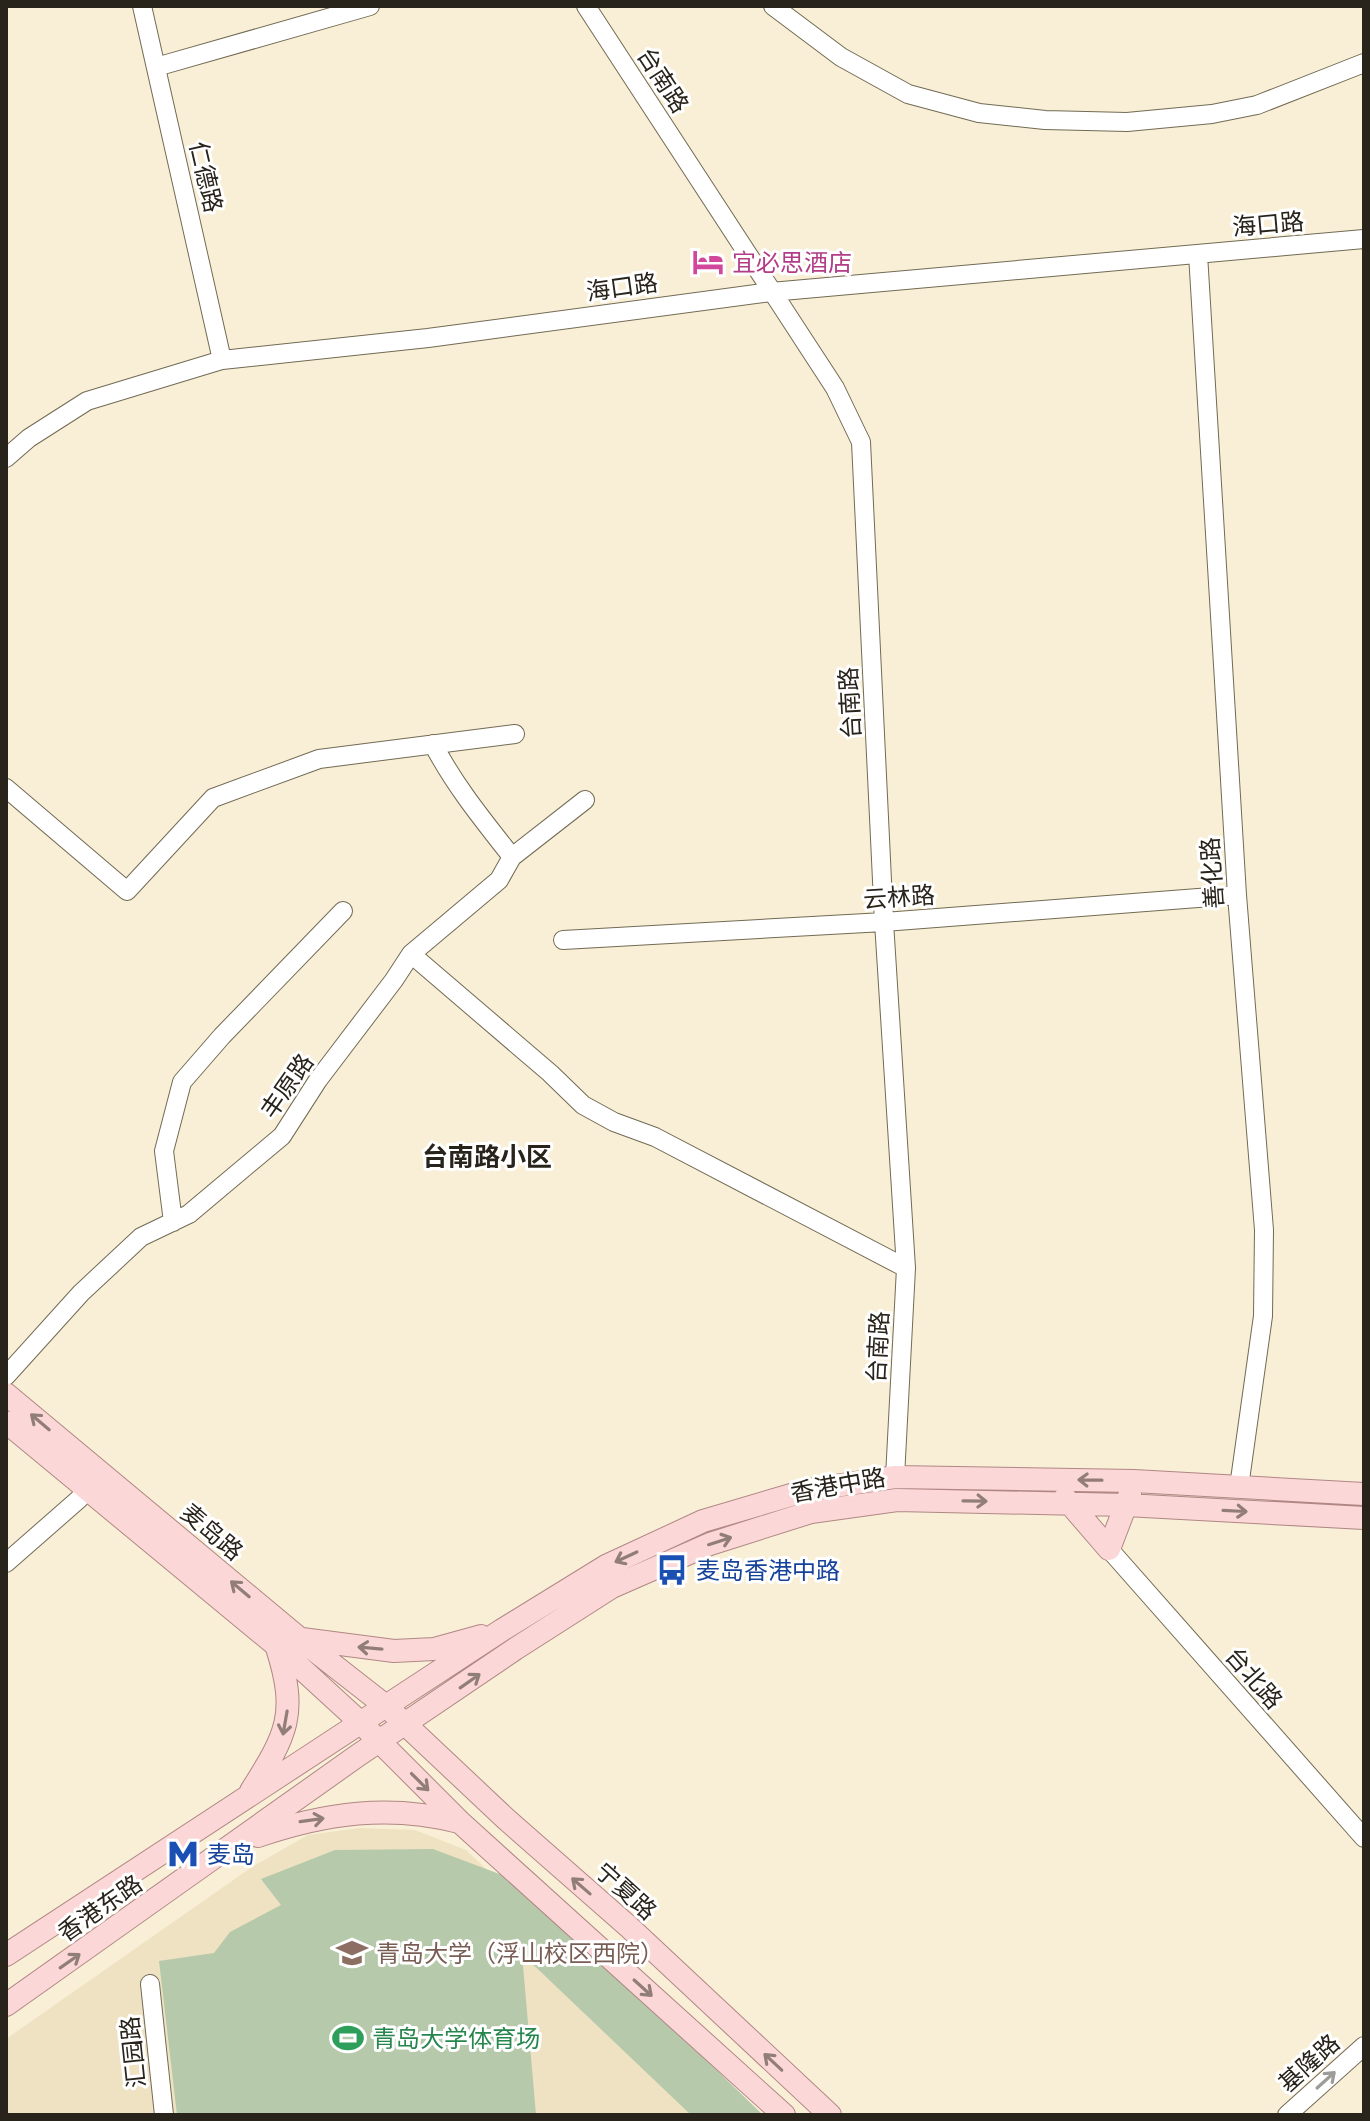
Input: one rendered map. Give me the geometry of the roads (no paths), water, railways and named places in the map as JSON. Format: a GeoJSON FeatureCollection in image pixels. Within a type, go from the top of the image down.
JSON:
{"type":"FeatureCollection","features":[{"type":"Feature","properties":{"kind":"main road","name":"麦岛路"},"geometry":{"type":"LineString","coordinates":[[6,1394],[95,1482],[380,1741]]}},
{"type":"Feature","properties":{"kind":"main road","name":"麦岛路"},"geometry":{"type":"LineString","coordinates":[[6,1422],[95,1482],[387,1707]]}},
{"type":"Feature","properties":{"kind":"main road","name":"香港中路"},"geometry":{"type":"LineString","coordinates":[[387,1707],[502,1630],[606,1566],[703,1521],[808,1490],[895,1477],[1134,1481],[1364,1494]]}},
{"type":"Feature","properties":{"kind":"main road"},"geometry":{"type":"LineString","coordinates":[[1055,1480],[1068,1503],[1109,1549],[1134,1481]]}},
{"type":"Feature","properties":{"kind":"main road","name":"香港中路"},"geometry":{"type":"LineString","coordinates":[[380,1741],[612,1587],[710,1544],[811,1512],[897,1500],[1126,1505],[1364,1518]]}},
{"type":"Feature","properties":{"kind":"main road"},"geometry":{"type":"LineString","coordinates":[[300,1639],[394,1651],[434,1649],[502,1630]]}},
{"type":"Feature","properties":{"kind":"main road"},"geometry":{"type":"LineString","coordinates":[[249,1794],[279,1748],[284,1730],[288,1704],[287,1677],[277,1646]]}},
{"type":"Feature","properties":{"kind":"main road","name":"宁夏路"},"geometry":{"type":"LineString","coordinates":[[387,1707],[830,2115]]}},
{"type":"Feature","properties":{"kind":"main road","name":"香港东路"},"geometry":{"type":"LineString","coordinates":[[6,1955],[387,1707]]}},
{"type":"Feature","properties":{"kind":"main road"},"geometry":{"type":"LineString","coordinates":[[380,1741],[461,1823],[784,2115]]}},
{"type":"Feature","properties":{"kind":"main road","name":"香港东路"},"geometry":{"type":"LineString","coordinates":[[6,2005],[380,1741]]}},
{"type":"Feature","properties":{"kind":"main road"},"geometry":{"type":"LineString","coordinates":[[238,1842],[299,1822],[376,1811],[425,1813],[461,1823]]}},
{"type":"Feature","properties":{"kind":"street","name":"仁德路"},"geometry":{"type":"LineString","coordinates":[[142,6],[222,360]]}},
{"type":"Feature","properties":{"kind":"street"},"geometry":{"type":"LineString","coordinates":[[156,67],[370,6]]}},
{"type":"Feature","properties":{"kind":"street","name":"台南路"},"geometry":{"type":"LineString","coordinates":[[586,6],[835,388],[861,442],[884,922],[906,1268],[895,1477]]}},
{"type":"Feature","properties":{"kind":"street"},"geometry":{"type":"LineString","coordinates":[[773,6],[841,57],[908,94],[979,113],[1045,120],[1127,122],[1212,114],[1257,105],[1364,63]]}},
{"type":"Feature","properties":{"kind":"street","name":"海口路"},"geometry":{"type":"LineString","coordinates":[[6,458],[29,438],[87,401],[222,360],[428,338],[771,292],[1364,239]]}},
{"type":"Feature","properties":{"kind":"street","name":"善化路"},"geometry":{"type":"LineString","coordinates":[[1198,254],[1237,895],[1264,1230],[1263,1316],[1239,1487]]}},
{"type":"Feature","properties":{"kind":"street"},"geometry":{"type":"LineString","coordinates":[[6,788],[127,891],[213,798],[319,759],[515,734]]}},
{"type":"Feature","properties":{"kind":"street"},"geometry":{"type":"LineString","coordinates":[[433,744],[466,800],[512,857]]}},
{"type":"Feature","properties":{"kind":"street","name":"丰原路"},"geometry":{"type":"LineString","coordinates":[[6,1376],[81,1293],[141,1237],[189,1214],[282,1136],[318,1080],[411,954],[499,880],[512,857],[585,800]]}},
{"type":"Feature","properties":{"kind":"street","name":"云林路"},"geometry":{"type":"LineString","coordinates":[[563,940],[884,922],[1237,895]]}},
{"type":"Feature","properties":{"kind":"street"},"geometry":{"type":"LineString","coordinates":[[173,1222],[164,1151],[182,1082],[222,1036],[343,911]]}},
{"type":"Feature","properties":{"kind":"street"},"geometry":{"type":"LineString","coordinates":[[411,954],[583,1105],[614,1122],[655,1137],[906,1268]]}},
{"type":"Feature","properties":{"kind":"street"},"geometry":{"type":"LineString","coordinates":[[6,1563],[95,1482]]}},
{"type":"Feature","properties":{"kind":"street","name":"台北路"},"geometry":{"type":"LineString","coordinates":[[1109,1549],[1364,1838]]}},
{"type":"Feature","properties":{"kind":"street","name":"汇园路"},"geometry":{"type":"LineString","coordinates":[[150,1984],[164,2115]]}},
{"type":"Feature","properties":{"kind":"street","name":"基隆路"},"geometry":{"type":"LineString","coordinates":[[1287,2115],[1364,2046]]}},
{"type":"Feature","properties":{"kind":"place","name":"宜必思酒店"},"geometry":{"type":"Point","coordinates":[708,262]}},
{"type":"Feature","properties":{"kind":"place","name":"麦岛香港中路"},"geometry":{"type":"Point","coordinates":[672,1570]}},
{"type":"Feature","properties":{"kind":"place","name":"麦岛"},"geometry":{"type":"Point","coordinates":[183,1854]}},
{"type":"Feature","properties":{"kind":"place","name":"青岛大学（浮山校区西院）"},"geometry":{"type":"Point","coordinates":[352,1953]}},
{"type":"Feature","properties":{"kind":"place","name":"青岛大学体育场"},"geometry":{"type":"Point","coordinates":[348,2038]}},
{"type":"Feature","properties":{"kind":"district","name":"台南路小区"},"geometry":{"type":"Point","coordinates":[487,1156]}}]}
